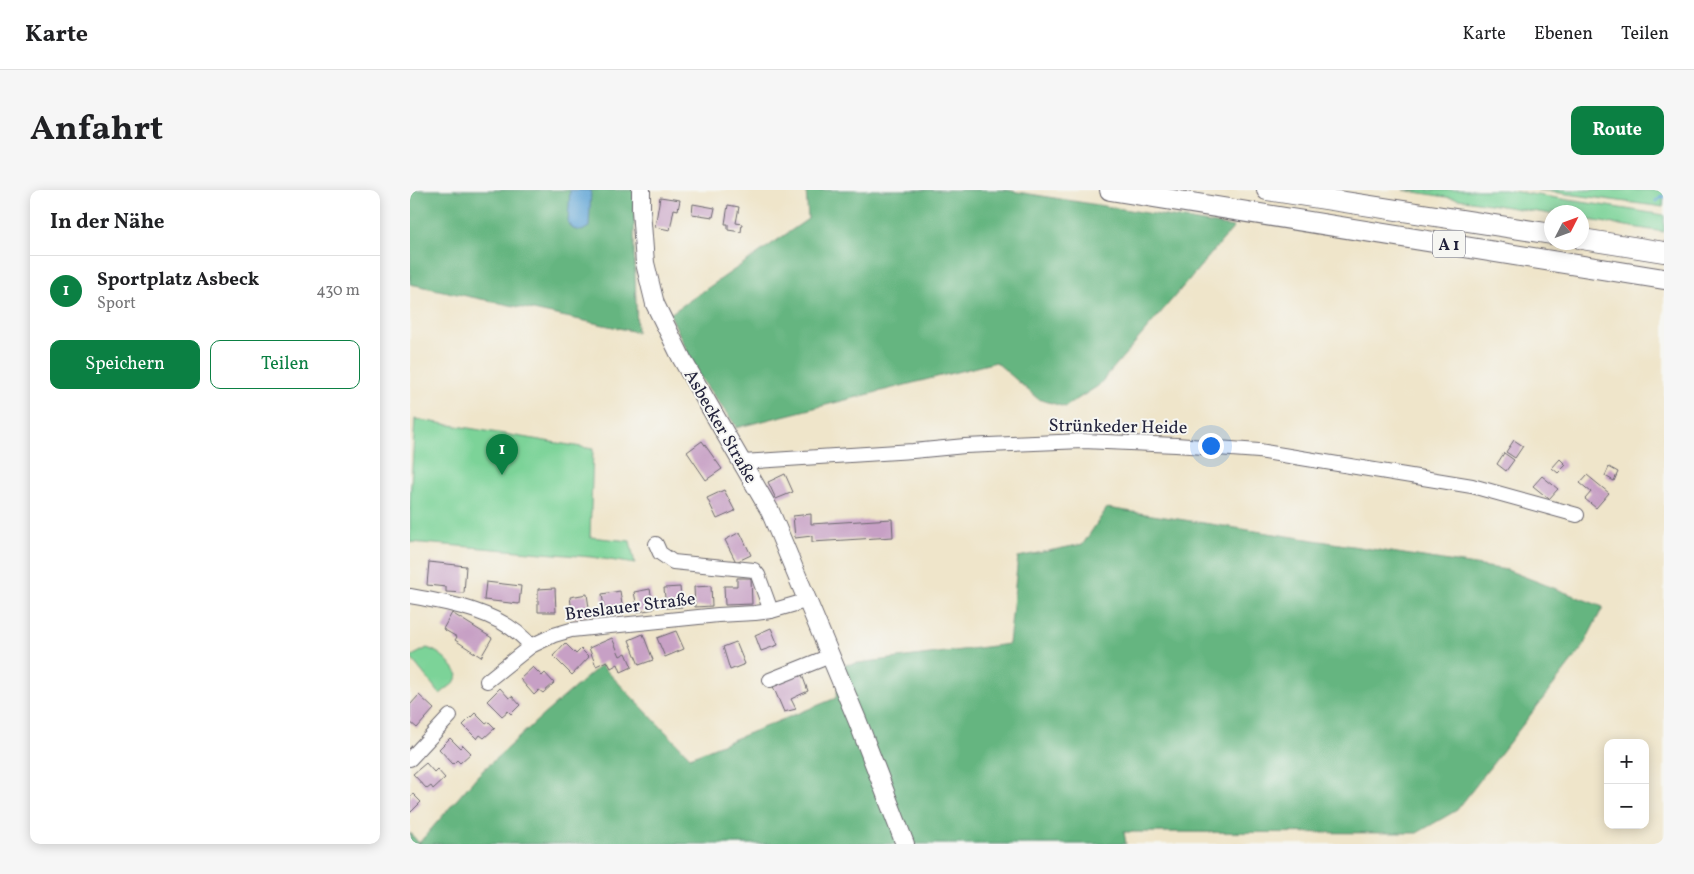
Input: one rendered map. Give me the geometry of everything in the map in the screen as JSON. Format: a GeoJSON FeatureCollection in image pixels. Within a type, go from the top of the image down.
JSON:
{"type":"FeatureCollection","features":[{"type":"Feature","properties":{"kind":"highway","name":"A 1"},"geometry":{"type":"LineString","coordinates":[[1110,190],[1664,279]]}},
{"type":"Feature","properties":{"kind":"highway","name":"A 1"},"geometry":{"type":"LineString","coordinates":[[1267,190],[1544,233]]}},
{"type":"Feature","properties":{"kind":"highway"},"geometry":{"type":"LineString","coordinates":[[1589,240],[1664,252]]}},
{"type":"Feature","properties":{"kind":"main road","name":"Asbecker Straße"},"geometry":{"type":"LineString","coordinates":[[641,190],[640,210],[645,264],[655,304],[682,359],[770,511],[809,600],[905,844]]}},
{"type":"Feature","properties":{"kind":"street","name":"Strünkeder Heide"},"geometry":{"type":"LineString","coordinates":[[742,462],[965,446],[1083,441],[1176,445],[1259,451],[1472,486],[1577,515]]}},
{"type":"Feature","properties":{"kind":"street"},"geometry":{"type":"LineString","coordinates":[[656,544],[660,553],[673,562],[754,570],[758,575],[771,611]]}},
{"type":"Feature","properties":{"kind":"street"},"geometry":{"type":"LineString","coordinates":[[410,596],[462,605],[508,626],[531,646]]}},
{"type":"Feature","properties":{"kind":"street","name":"Breslauer Straße"},"geometry":{"type":"LineString","coordinates":[[487,681],[531,646],[554,635],[571,630],[771,611],[809,600]]}},
{"type":"Feature","properties":{"kind":"street"},"geometry":{"type":"LineString","coordinates":[[770,680],[830,656]]}},
{"type":"Feature","properties":{"kind":"street"},"geometry":{"type":"LineString","coordinates":[[411,754],[450,716]]}},
{"type":"Feature","properties":{"kind":"green space"},"geometry":{"type":"Polygon","coordinates":[[[410,190],[635,190],[634,247],[637,332],[410,284],[410,190]]]}},
{"type":"Feature","properties":{"kind":"green space"},"geometry":{"type":"Polygon","coordinates":[[[806,190],[1005,190],[1234,227],[1098,386],[1065,407],[1038,399],[996,362],[735,428],[736,426],[697,373],[670,314],[808,219],[806,190]]]}},
{"type":"Feature","properties":{"kind":"green space"},"geometry":{"type":"Polygon","coordinates":[[[1403,190],[1505,190],[1664,215],[1664,232],[1589,220],[1589,205],[1544,205],[1544,213],[1403,190]]]}},
{"type":"Feature","properties":{"kind":"green space"},"geometry":{"type":"Polygon","coordinates":[[[1538,190],[1664,190],[1663,207],[1538,190]]]}},
{"type":"Feature","properties":{"kind":"green space"},"geometry":{"type":"Polygon","coordinates":[[[415,419],[593,449],[590,537],[630,541],[635,564],[591,557],[410,542],[410,502],[415,419]]]}},
{"type":"Feature","properties":{"kind":"green space"},"geometry":{"type":"Polygon","coordinates":[[[1107,508],[1507,570],[1603,607],[1582,648],[1457,810],[1417,833],[1124,832],[1126,844],[410,844],[410,833],[419,843],[479,774],[601,665],[690,757],[836,698],[843,665],[1009,644],[1018,557],[1083,544],[1107,508]]]}},
{"type":"Feature","properties":{"kind":"green space"},"geometry":{"type":"Polygon","coordinates":[[[427,648],[445,658],[458,675],[454,683],[440,694],[410,657],[427,648]]]}},
{"type":"Feature","properties":{"kind":"water"},"geometry":{"type":"Polygon","coordinates":[[[570,190],[591,190],[589,227],[582,231],[573,229],[568,222],[570,190]]]}},
{"type":"Feature","properties":{"kind":"building"},"geometry":{"type":"Polygon","coordinates":[[[660,197],[680,200],[678,210],[674,209],[670,230],[655,227],[660,197]]]}},
{"type":"Feature","properties":{"kind":"building"},"geometry":{"type":"Polygon","coordinates":[[[693,204],[715,208],[713,217],[692,214],[693,204]]]}},
{"type":"Feature","properties":{"kind":"building"},"geometry":{"type":"Polygon","coordinates":[[[728,205],[739,207],[736,223],[742,224],[741,232],[728,230],[728,224],[725,224],[728,205]]]}},
{"type":"Feature","properties":{"kind":"building"},"geometry":{"type":"Polygon","coordinates":[[[1514,440],[1523,446],[1515,458],[1506,452],[1514,440]]]}},
{"type":"Feature","properties":{"kind":"building"},"geometry":{"type":"Polygon","coordinates":[[[702,441],[722,469],[706,480],[687,452],[702,441]]]}},
{"type":"Feature","properties":{"kind":"building"},"geometry":{"type":"Polygon","coordinates":[[[1504,453],[1514,460],[1506,471],[1497,464],[1504,453]]]}},
{"type":"Feature","properties":{"kind":"building"},"geometry":{"type":"Polygon","coordinates":[[[1560,459],[1566,465],[1558,473],[1552,468],[1560,459]]]}},
{"type":"Feature","properties":{"kind":"building"},"geometry":{"type":"Polygon","coordinates":[[[1609,467],[1618,472],[1614,481],[1605,476],[1609,467]]]}},
{"type":"Feature","properties":{"kind":"building"},"geometry":{"type":"Polygon","coordinates":[[[785,474],[793,492],[776,499],[768,482],[785,474]]]}},
{"type":"Feature","properties":{"kind":"building"},"geometry":{"type":"Polygon","coordinates":[[[1587,475],[1609,493],[1596,508],[1585,499],[1591,492],[1580,483],[1587,475]]]}},
{"type":"Feature","properties":{"kind":"building"},"geometry":{"type":"Polygon","coordinates":[[[1542,476],[1558,489],[1549,499],[1533,486],[1542,476]]]}},
{"type":"Feature","properties":{"kind":"building"},"geometry":{"type":"Polygon","coordinates":[[[724,490],[735,511],[717,519],[707,498],[724,490]]]}},
{"type":"Feature","properties":{"kind":"building"},"geometry":{"type":"Polygon","coordinates":[[[811,514],[811,524],[892,519],[893,537],[812,542],[812,536],[795,538],[793,516],[811,514]]]}},
{"type":"Feature","properties":{"kind":"building"},"geometry":{"type":"Polygon","coordinates":[[[740,532],[751,555],[736,562],[725,540],[740,532]]]}},
{"type":"Feature","properties":{"kind":"building"},"geometry":{"type":"Polygon","coordinates":[[[429,562],[466,566],[464,593],[446,592],[446,587],[427,585],[429,562]]]}},
{"type":"Feature","properties":{"kind":"building"},"geometry":{"type":"Polygon","coordinates":[[[737,578],[751,578],[752,604],[725,605],[724,586],[737,586],[737,578]]]}},
{"type":"Feature","properties":{"kind":"building"},"geometry":{"type":"Polygon","coordinates":[[[486,582],[521,586],[519,604],[484,600],[486,582]]]}},
{"type":"Feature","properties":{"kind":"building"},"geometry":{"type":"Polygon","coordinates":[[[711,586],[712,606],[695,607],[694,587],[711,586]]]}},
{"type":"Feature","properties":{"kind":"building"},"geometry":{"type":"Polygon","coordinates":[[[680,587],[682,607],[666,608],[664,588],[680,587]]]}},
{"type":"Feature","properties":{"kind":"building"},"geometry":{"type":"Polygon","coordinates":[[[555,588],[556,612],[538,612],[538,589],[555,588]]]}},
{"type":"Feature","properties":{"kind":"building"},"geometry":{"type":"Polygon","coordinates":[[[650,589],[654,609],[638,612],[634,592],[650,589]]]}},
{"type":"Feature","properties":{"kind":"building"},"geometry":{"type":"Polygon","coordinates":[[[620,591],[623,611],[605,614],[602,594],[620,591]]]}},
{"type":"Feature","properties":{"kind":"building"},"geometry":{"type":"Polygon","coordinates":[[[587,594],[590,615],[573,618],[570,597],[587,594]]]}},
{"type":"Feature","properties":{"kind":"building"},"geometry":{"type":"Polygon","coordinates":[[[452,613],[492,638],[481,657],[455,640],[457,637],[443,629],[452,613]]]}},
{"type":"Feature","properties":{"kind":"building"},"geometry":{"type":"Polygon","coordinates":[[[771,628],[778,645],[761,651],[755,635],[771,628]]]}},
{"type":"Feature","properties":{"kind":"building"},"geometry":{"type":"Polygon","coordinates":[[[676,631],[684,649],[665,657],[657,638],[676,631]]]}},
{"type":"Feature","properties":{"kind":"building"},"geometry":{"type":"Polygon","coordinates":[[[643,634],[653,660],[639,665],[629,640],[643,634]]]}},
{"type":"Feature","properties":{"kind":"building"},"geometry":{"type":"Polygon","coordinates":[[[612,638],[620,656],[626,653],[632,667],[621,672],[618,664],[611,668],[607,661],[596,666],[589,648],[612,638]]]}},
{"type":"Feature","properties":{"kind":"building"},"geometry":{"type":"Polygon","coordinates":[[[736,642],[745,664],[730,670],[723,647],[736,642]]]}},
{"type":"Feature","properties":{"kind":"building"},"geometry":{"type":"Polygon","coordinates":[[[565,643],[576,654],[581,649],[589,657],[572,675],[553,656],[565,643]]]}},
{"type":"Feature","properties":{"kind":"building"},"geometry":{"type":"Polygon","coordinates":[[[533,667],[542,676],[545,673],[554,683],[543,693],[539,690],[534,695],[520,679],[533,667]]]}},
{"type":"Feature","properties":{"kind":"building"},"geometry":{"type":"Polygon","coordinates":[[[801,672],[808,691],[791,699],[796,709],[784,712],[772,684],[801,672]]]}},
{"type":"Feature","properties":{"kind":"building"},"geometry":{"type":"Polygon","coordinates":[[[500,688],[509,698],[512,696],[520,705],[511,714],[508,711],[502,716],[487,701],[500,688]]]}},
{"type":"Feature","properties":{"kind":"building"},"geometry":{"type":"Polygon","coordinates":[[[419,695],[434,709],[417,728],[410,722],[410,705],[419,695]]]}},
{"type":"Feature","properties":{"kind":"building"},"geometry":{"type":"Polygon","coordinates":[[[475,713],[486,724],[489,722],[495,728],[484,738],[480,735],[477,739],[463,725],[475,713]]]}},
{"type":"Feature","properties":{"kind":"building"},"geometry":{"type":"Polygon","coordinates":[[[450,738],[460,748],[463,745],[471,753],[460,763],[457,760],[453,764],[439,749],[450,738]]]}},
{"type":"Feature","properties":{"kind":"building"},"geometry":{"type":"Polygon","coordinates":[[[426,763],[434,772],[437,769],[445,778],[433,789],[431,786],[427,789],[413,774],[426,763]]]}},
{"type":"Feature","properties":{"kind":"building"},"geometry":{"type":"Polygon","coordinates":[[[413,794],[421,802],[410,813],[410,798],[413,794]]]}},
{"type":"Feature","properties":{"kind":"waterway"},"geometry":{"type":"LineString","coordinates":[[1656,201],[1662,196],[1664,197]]}},
{"type":"Feature","properties":{"kind":"place","name":"Sportplatz Asbeck"},"geometry":{"type":"Point","coordinates":[502,475]}}]}
